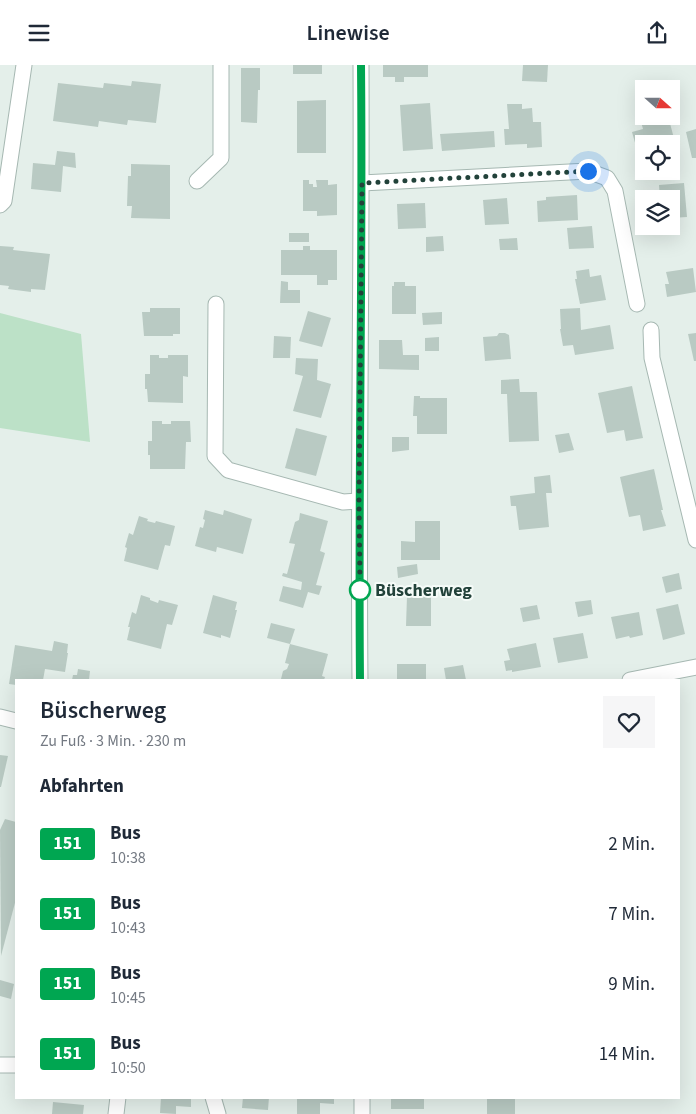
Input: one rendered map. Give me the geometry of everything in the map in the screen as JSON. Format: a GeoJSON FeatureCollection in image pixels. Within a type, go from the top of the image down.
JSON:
{"type":"FeatureCollection","features":[{"type":"Feature","properties":{"kind":"street"},"geometry":{"type":"LineString","coordinates":[[0,205],[4,201],[24,65]]}},
{"type":"Feature","properties":{"kind":"street"},"geometry":{"type":"LineString","coordinates":[[197,181],[221,158],[221,65]]}},
{"type":"Feature","properties":{"kind":"street"},"geometry":{"type":"LineString","coordinates":[[360,679],[361,65]]}},
{"type":"Feature","properties":{"kind":"street"},"geometry":{"type":"LineString","coordinates":[[362,183],[588,171],[606,178],[616,191],[637,304]]}},
{"type":"Feature","properties":{"kind":"street"},"geometry":{"type":"LineString","coordinates":[[216,304],[215,456],[228,470],[343,502],[359,501]]}},
{"type":"Feature","properties":{"kind":"street"},"geometry":{"type":"LineString","coordinates":[[651,330],[652,358],[696,540]]}},
{"type":"Feature","properties":{"kind":"street"},"geometry":{"type":"LineString","coordinates":[[635,679],[696,667]]}},
{"type":"Feature","properties":{"kind":"street"},"geometry":{"type":"LineString","coordinates":[[0,717],[15,721]]}},
{"type":"Feature","properties":{"kind":"street"},"geometry":{"type":"LineString","coordinates":[[0,1065],[15,1065]]}},
{"type":"Feature","properties":{"kind":"street"},"geometry":{"type":"LineString","coordinates":[[116,1114],[118,1099]]}},
{"type":"Feature","properties":{"kind":"street"},"geometry":{"type":"LineString","coordinates":[[214,1099],[218,1114]]}},
{"type":"Feature","properties":{"kind":"street"},"geometry":{"type":"LineString","coordinates":[[362,1099],[362,1114]]}},
{"type":"Feature","properties":{"kind":"green space"},"geometry":{"type":"Polygon","coordinates":[[[0,313],[81,334],[90,442],[0,428],[0,313]]]}},
{"type":"Feature","properties":{"kind":"building"},"geometry":{"type":"Polygon","coordinates":[[[293,65],[322,65],[322,74],[293,74],[293,65]]]}},
{"type":"Feature","properties":{"kind":"building"},"geometry":{"type":"Polygon","coordinates":[[[383,65],[428,65],[428,77],[404,77],[404,82],[395,82],[395,77],[383,77],[383,65]]]}},
{"type":"Feature","properties":{"kind":"building"},"geometry":{"type":"Polygon","coordinates":[[[523,65],[548,65],[547,82],[522,81],[523,65]]]}},
{"type":"Feature","properties":{"kind":"building"},"geometry":{"type":"Polygon","coordinates":[[[241,68],[260,68],[257,123],[241,122],[241,68]]]}},
{"type":"Feature","properties":{"kind":"building"},"geometry":{"type":"Polygon","coordinates":[[[132,81],[161,84],[156,123],[128,120],[127,125],[99,121],[98,127],[53,121],[58,83],[103,88],[104,83],[131,86],[132,81]]]}},
{"type":"Feature","properties":{"kind":"building"},"geometry":{"type":"Polygon","coordinates":[[[326,100],[326,153],[297,153],[297,101],[326,100]]]}},
{"type":"Feature","properties":{"kind":"building"},"geometry":{"type":"Polygon","coordinates":[[[430,103],[433,149],[403,151],[400,105],[430,103]]]}},
{"type":"Feature","properties":{"kind":"building"},"geometry":{"type":"Polygon","coordinates":[[[507,104],[522,104],[522,109],[532,108],[533,122],[541,122],[542,147],[527,148],[527,144],[505,145],[504,129],[509,129],[507,104]]]}},
{"type":"Feature","properties":{"kind":"building"},"geometry":{"type":"Polygon","coordinates":[[[642,125],[670,125],[673,135],[635,135],[635,143],[632,132],[643,129],[642,125]]]}},
{"type":"Feature","properties":{"kind":"building"},"geometry":{"type":"Polygon","coordinates":[[[696,129],[696,158],[692,158],[686,132],[696,129]]]}},
{"type":"Feature","properties":{"kind":"building"},"geometry":{"type":"Polygon","coordinates":[[[494,131],[495,147],[442,151],[440,134],[494,131]]]}},
{"type":"Feature","properties":{"kind":"building"},"geometry":{"type":"Polygon","coordinates":[[[57,151],[75,153],[76,168],[63,166],[61,192],[31,189],[33,163],[55,165],[57,151]]]}},
{"type":"Feature","properties":{"kind":"building"},"geometry":{"type":"Polygon","coordinates":[[[131,164],[170,165],[170,219],[131,218],[132,206],[127,206],[128,176],[131,176],[131,164]]]}},
{"type":"Feature","properties":{"kind":"building"},"geometry":{"type":"Polygon","coordinates":[[[303,180],[309,180],[309,184],[313,184],[313,187],[317,187],[316,180],[328,180],[328,185],[337,184],[337,215],[317,216],[317,211],[303,211],[303,180]]]}},
{"type":"Feature","properties":{"kind":"building"},"geometry":{"type":"Polygon","coordinates":[[[684,183],[687,217],[680,217],[680,190],[659,190],[659,185],[684,183]]]}},
{"type":"Feature","properties":{"kind":"building"},"geometry":{"type":"Polygon","coordinates":[[[577,195],[578,220],[538,222],[537,201],[546,200],[546,197],[577,195]]]}},
{"type":"Feature","properties":{"kind":"building"},"geometry":{"type":"Polygon","coordinates":[[[507,198],[509,224],[485,225],[483,200],[507,198]]]}},
{"type":"Feature","properties":{"kind":"building"},"geometry":{"type":"Polygon","coordinates":[[[425,203],[426,228],[398,229],[397,204],[425,203]]]}},
{"type":"Feature","properties":{"kind":"building"},"geometry":{"type":"Polygon","coordinates":[[[592,226],[594,248],[569,249],[567,228],[592,226]]]}},
{"type":"Feature","properties":{"kind":"building"},"geometry":{"type":"Polygon","coordinates":[[[289,233],[309,233],[309,242],[289,242],[289,233]]]}},
{"type":"Feature","properties":{"kind":"building"},"geometry":{"type":"Polygon","coordinates":[[[443,236],[444,251],[426,252],[426,237],[443,236]]]}},
{"type":"Feature","properties":{"kind":"building"},"geometry":{"type":"Polygon","coordinates":[[[517,238],[518,250],[500,250],[499,239],[517,238]]]}},
{"type":"Feature","properties":{"kind":"building"},"geometry":{"type":"Polygon","coordinates":[[[0,246],[14,247],[13,250],[50,254],[45,290],[31,289],[31,292],[8,289],[9,286],[0,285],[0,246]]]}},
{"type":"Feature","properties":{"kind":"building"},"geometry":{"type":"Polygon","coordinates":[[[303,246],[310,246],[310,250],[337,250],[337,280],[328,280],[328,285],[317,285],[317,275],[281,275],[281,250],[303,250],[303,246]]]}},
{"type":"Feature","properties":{"kind":"building"},"geometry":{"type":"Polygon","coordinates":[[[693,268],[696,292],[667,297],[665,284],[669,284],[666,272],[693,268]]]}},
{"type":"Feature","properties":{"kind":"building"},"geometry":{"type":"Polygon","coordinates":[[[589,269],[590,277],[601,275],[606,300],[580,304],[575,279],[577,279],[576,271],[589,269]]]}},
{"type":"Feature","properties":{"kind":"building"},"geometry":{"type":"Polygon","coordinates":[[[281,281],[288,282],[288,290],[300,290],[300,303],[280,303],[281,281]]]}},
{"type":"Feature","properties":{"kind":"building"},"geometry":{"type":"Polygon","coordinates":[[[394,282],[405,282],[405,286],[416,286],[416,314],[392,314],[392,286],[394,286],[394,282]]]}},
{"type":"Feature","properties":{"kind":"building"},"geometry":{"type":"Polygon","coordinates":[[[150,308],[180,308],[180,334],[173,334],[173,336],[144,336],[142,312],[150,312],[150,308]]]}},
{"type":"Feature","properties":{"kind":"building"},"geometry":{"type":"Polygon","coordinates":[[[580,308],[581,330],[610,325],[614,349],[575,355],[573,345],[563,346],[560,329],[560,309],[580,308]]]}},
{"type":"Feature","properties":{"kind":"building"},"geometry":{"type":"Polygon","coordinates":[[[308,311],[331,318],[322,347],[299,341],[308,311]]]}},
{"type":"Feature","properties":{"kind":"building"},"geometry":{"type":"Polygon","coordinates":[[[442,312],[442,324],[423,325],[422,313],[442,312]]]}},
{"type":"Feature","properties":{"kind":"building"},"geometry":{"type":"Polygon","coordinates":[[[499,333],[509,335],[511,359],[485,361],[483,337],[497,336],[499,333]]]}},
{"type":"Feature","properties":{"kind":"building"},"geometry":{"type":"Polygon","coordinates":[[[696,333],[696,361],[694,361],[688,334],[696,333]]]}},
{"type":"Feature","properties":{"kind":"building"},"geometry":{"type":"Polygon","coordinates":[[[274,336],[291,337],[290,358],[273,358],[274,336]]]}},
{"type":"Feature","properties":{"kind":"building"},"geometry":{"type":"Polygon","coordinates":[[[439,337],[439,351],[425,351],[425,338],[439,337]]]}},
{"type":"Feature","properties":{"kind":"building"},"geometry":{"type":"Polygon","coordinates":[[[379,340],[402,340],[403,355],[419,355],[419,370],[379,369],[379,340]]]}},
{"type":"Feature","properties":{"kind":"building"},"geometry":{"type":"Polygon","coordinates":[[[150,355],[168,358],[168,355],[188,355],[188,377],[183,376],[183,403],[148,402],[147,389],[145,389],[145,374],[150,374],[150,355]]]}},
{"type":"Feature","properties":{"kind":"building"},"geometry":{"type":"Polygon","coordinates":[[[296,358],[318,359],[317,380],[331,384],[321,418],[293,411],[303,376],[295,374],[296,358]]]}},
{"type":"Feature","properties":{"kind":"building"},"geometry":{"type":"Polygon","coordinates":[[[519,379],[520,392],[537,392],[539,441],[509,442],[507,394],[501,394],[501,380],[519,379]]]}},
{"type":"Feature","properties":{"kind":"building"},"geometry":{"type":"Polygon","coordinates":[[[632,386],[643,438],[626,441],[624,430],[607,433],[598,393],[632,386]]]}},
{"type":"Feature","properties":{"kind":"building"},"geometry":{"type":"Polygon","coordinates":[[[414,396],[420,396],[420,398],[447,398],[447,434],[417,434],[417,416],[413,416],[414,396]]]}},
{"type":"Feature","properties":{"kind":"building"},"geometry":{"type":"Polygon","coordinates":[[[152,421],[162,421],[162,424],[171,424],[171,421],[190,421],[191,442],[186,442],[185,469],[150,469],[148,441],[152,441],[152,421]]]}},
{"type":"Feature","properties":{"kind":"building"},"geometry":{"type":"Polygon","coordinates":[[[296,428],[327,436],[316,476],[285,468],[296,428]]]}},
{"type":"Feature","properties":{"kind":"building"},"geometry":{"type":"Polygon","coordinates":[[[569,433],[574,450],[559,453],[555,435],[569,433]]]}},
{"type":"Feature","properties":{"kind":"building"},"geometry":{"type":"Polygon","coordinates":[[[392,437],[409,437],[409,450],[392,452],[392,437]]]}},
{"type":"Feature","properties":{"kind":"building"},"geometry":{"type":"Polygon","coordinates":[[[654,469],[663,510],[661,510],[666,526],[643,531],[640,515],[629,517],[620,477],[654,469]]]}},
{"type":"Feature","properties":{"kind":"building"},"geometry":{"type":"Polygon","coordinates":[[[550,475],[552,493],[546,493],[549,527],[519,530],[516,506],[511,506],[510,496],[535,493],[534,477],[550,475]]]}},
{"type":"Feature","properties":{"kind":"building"},"geometry":{"type":"Polygon","coordinates":[[[205,510],[223,515],[224,510],[252,519],[243,554],[217,547],[216,552],[195,546],[200,527],[203,528],[205,510]]]}},
{"type":"Feature","properties":{"kind":"building"},"geometry":{"type":"Polygon","coordinates":[[[300,513],[328,521],[320,551],[325,553],[316,585],[322,586],[319,595],[308,592],[303,608],[279,601],[283,586],[301,590],[302,582],[282,576],[283,573],[287,574],[295,544],[289,543],[295,522],[299,520],[300,513]]]}},
{"type":"Feature","properties":{"kind":"building"},"geometry":{"type":"Polygon","coordinates":[[[139,516],[148,519],[147,521],[155,523],[156,521],[175,526],[170,546],[165,545],[158,570],[124,561],[129,533],[133,535],[139,516]]]}},
{"type":"Feature","properties":{"kind":"building"},"geometry":{"type":"Polygon","coordinates":[[[415,521],[440,521],[440,560],[401,560],[401,541],[415,542],[415,521]]]}},
{"type":"Feature","properties":{"kind":"building"},"geometry":{"type":"Polygon","coordinates":[[[417,564],[418,574],[398,578],[397,567],[417,564]]]}},
{"type":"Feature","properties":{"kind":"building"},"geometry":{"type":"Polygon","coordinates":[[[679,573],[682,589],[666,593],[662,577],[679,573]]]}},
{"type":"Feature","properties":{"kind":"building"},"geometry":{"type":"Polygon","coordinates":[[[141,595],[158,603],[159,600],[178,605],[172,625],[167,624],[161,649],[127,640],[132,612],[136,614],[141,595]]]}},
{"type":"Feature","properties":{"kind":"building"},"geometry":{"type":"Polygon","coordinates":[[[213,595],[237,602],[235,610],[237,610],[230,638],[221,635],[221,638],[203,633],[213,595]]]}},
{"type":"Feature","properties":{"kind":"building"},"geometry":{"type":"Polygon","coordinates":[[[407,596],[431,596],[431,626],[406,626],[407,596]]]}},
{"type":"Feature","properties":{"kind":"building"},"geometry":{"type":"Polygon","coordinates":[[[591,600],[593,614],[578,617],[575,602],[591,600]]]}},
{"type":"Feature","properties":{"kind":"building"},"geometry":{"type":"Polygon","coordinates":[[[678,604],[685,634],[663,640],[656,609],[678,604]]]}},
{"type":"Feature","properties":{"kind":"building"},"geometry":{"type":"Polygon","coordinates":[[[537,605],[540,619],[523,622],[520,608],[537,605]]]}},
{"type":"Feature","properties":{"kind":"building"},"geometry":{"type":"Polygon","coordinates":[[[639,612],[643,635],[616,639],[611,617],[639,612]]]}},
{"type":"Feature","properties":{"kind":"building"},"geometry":{"type":"Polygon","coordinates":[[[271,623],[295,629],[290,644],[267,638],[271,623]]]}},
{"type":"Feature","properties":{"kind":"building"},"geometry":{"type":"Polygon","coordinates":[[[583,633],[588,658],[558,663],[553,638],[583,633]]]}},
{"type":"Feature","properties":{"kind":"building"},"geometry":{"type":"Polygon","coordinates":[[[54,641],[68,644],[65,672],[45,669],[43,679],[15,679],[15,685],[9,684],[15,645],[52,651],[54,641]]]}},
{"type":"Feature","properties":{"kind":"building"},"geometry":{"type":"Polygon","coordinates":[[[536,643],[541,667],[512,672],[512,670],[506,671],[504,661],[510,660],[507,649],[536,643]]]}},
{"type":"Feature","properties":{"kind":"building"},"geometry":{"type":"Polygon","coordinates":[[[290,644],[328,654],[322,676],[325,677],[324,679],[281,679],[283,671],[287,669],[289,664],[285,663],[290,644]]]}},
{"type":"Feature","properties":{"kind":"building"},"geometry":{"type":"Polygon","coordinates":[[[397,664],[426,664],[426,679],[397,679],[397,664]]]}},
{"type":"Feature","properties":{"kind":"building"},"geometry":{"type":"Polygon","coordinates":[[[463,665],[466,679],[446,679],[444,668],[463,665]]]}},
{"type":"Feature","properties":{"kind":"building"},"geometry":{"type":"Polygon","coordinates":[[[78,669],[90,671],[89,679],[72,679],[73,675],[77,675],[78,669]]]}},
{"type":"Feature","properties":{"kind":"building"},"geometry":{"type":"Polygon","coordinates":[[[0,755],[8,756],[1,787],[0,787],[0,755]]]}},
{"type":"Feature","properties":{"kind":"building"},"geometry":{"type":"Polygon","coordinates":[[[5,819],[15,822],[15,903],[1,956],[0,830],[5,819]]]}},
{"type":"Feature","properties":{"kind":"building"},"geometry":{"type":"Polygon","coordinates":[[[0,980],[14,984],[11,999],[0,996],[0,980]]]}},
{"type":"Feature","properties":{"kind":"building"},"geometry":{"type":"Polygon","coordinates":[[[161,1099],[191,1099],[191,1107],[176,1106],[176,1114],[160,1113],[161,1099]]]}},
{"type":"Feature","properties":{"kind":"building"},"geometry":{"type":"Polygon","coordinates":[[[243,1099],[269,1099],[268,1110],[242,1108],[243,1099]]]}},
{"type":"Feature","properties":{"kind":"building"},"geometry":{"type":"Polygon","coordinates":[[[297,1099],[334,1099],[334,1104],[320,1103],[320,1114],[297,1114],[297,1099]]]}},
{"type":"Feature","properties":{"kind":"building"},"geometry":{"type":"Polygon","coordinates":[[[391,1099],[424,1099],[424,1109],[391,1109],[391,1099]]]}},
{"type":"Feature","properties":{"kind":"building"},"geometry":{"type":"Polygon","coordinates":[[[487,1099],[515,1099],[515,1114],[487,1114],[487,1099]]]}},
{"type":"Feature","properties":{"kind":"building"},"geometry":{"type":"Polygon","coordinates":[[[53,1102],[84,1105],[83,1114],[52,1114],[53,1102]]]}},
{"type":"Feature","properties":{"kind":"bus line","name":"151"},"geometry":{"type":"LineString","coordinates":[[360,679],[361,65]]}},
{"type":"Feature","properties":{"kind":"place","name":"Büscherweg"},"geometry":{"type":"Point","coordinates":[360,590]}},
{"type":"Feature","properties":{"kind":"route"},"geometry":{"type":"LineString","coordinates":[[360,590],[362,183],[588,171]]}}]}
